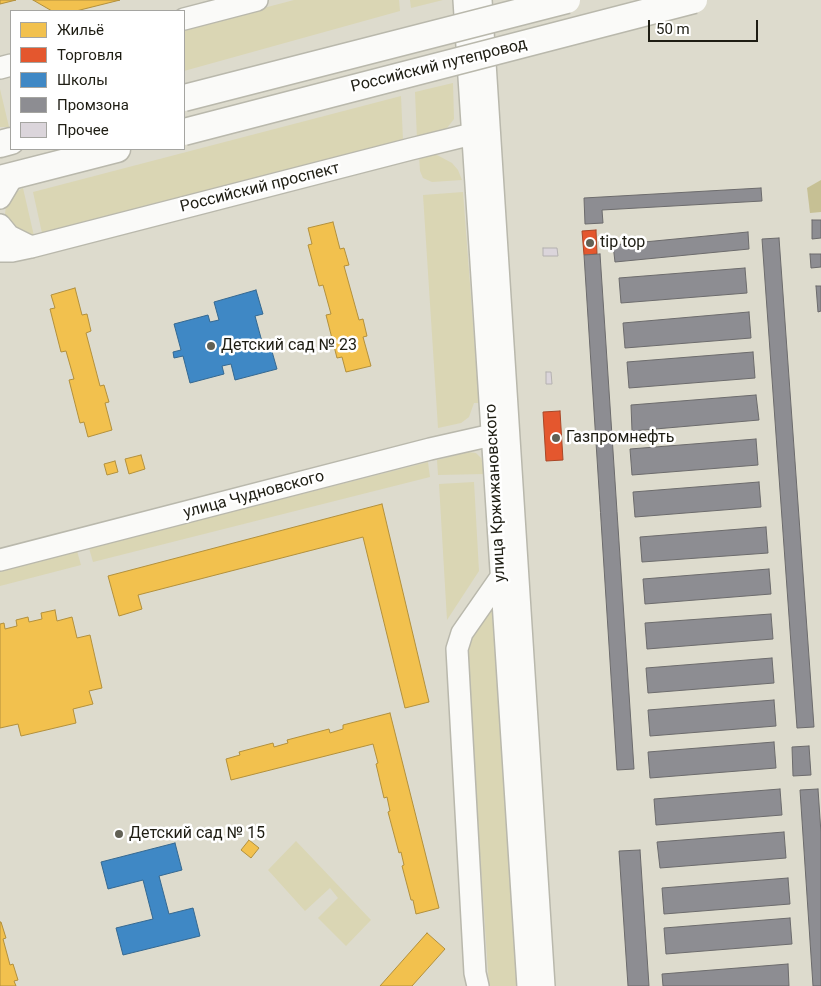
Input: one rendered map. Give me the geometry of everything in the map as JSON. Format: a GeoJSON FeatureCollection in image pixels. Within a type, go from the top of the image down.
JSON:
{"type":"FeatureCollection","features":[{"type":"Feature","properties":{"kind":"main road","name":"Российский путепровод"},"geometry":{"type":"LineString","coordinates":[[185,98],[567,0]]}},
{"type":"Feature","properties":{"kind":"main road","name":"Российский путепровод"},"geometry":{"type":"LineString","coordinates":[[185,132],[694,0]]}},
{"type":"Feature","properties":{"kind":"main road"},"geometry":{"type":"LineString","coordinates":[[12,181],[113,150]]}},
{"type":"Feature","properties":{"kind":"street"},"geometry":{"type":"LineString","coordinates":[[185,19],[257,0]]}},
{"type":"Feature","properties":{"kind":"street","name":"улица Кржижановского"},"geometry":{"type":"LineString","coordinates":[[464,0],[481,133],[501,434],[515,663],[528,986]]}},
{"type":"Feature","properties":{"kind":"street","name":"улица Кржижановского"},"geometry":{"type":"LineString","coordinates":[[481,0],[481,133]]}},
{"type":"Feature","properties":{"kind":"street","name":"Российский проспект"},"geometry":{"type":"LineString","coordinates":[[0,251],[32,247],[481,133]]}},
{"type":"Feature","properties":{"kind":"street"},"geometry":{"type":"LineString","coordinates":[[0,225],[9,236],[32,247]]}},
{"type":"Feature","properties":{"kind":"street","name":"улица Кржижановского"},"geometry":{"type":"LineString","coordinates":[[501,434],[501,577],[515,663],[544,986]]}},
{"type":"Feature","properties":{"kind":"street","name":"улица Чудновского"},"geometry":{"type":"LineString","coordinates":[[0,560],[409,454],[501,434]]}},
{"type":"Feature","properties":{"kind":"street"},"geometry":{"type":"LineString","coordinates":[[478,986],[475,964],[457,649],[462,633],[501,577]]}},
{"type":"Feature","properties":{"kind":"shaded area"},"geometry":{"type":"Polygon","coordinates":[[[294,0],[399,0],[400,11],[185,71],[185,29],[294,0]]]}},
{"type":"Feature","properties":{"kind":"shaded area"},"geometry":{"type":"Polygon","coordinates":[[[410,0],[443,0],[411,8],[410,0]]]}},
{"type":"Feature","properties":{"kind":"shaded area"},"geometry":{"type":"Polygon","coordinates":[[[453,83],[454,119],[447,128],[438,134],[417,139],[415,92],[453,83]]]}},
{"type":"Feature","properties":{"kind":"shaded area"},"geometry":{"type":"Polygon","coordinates":[[[0,89],[9,127],[0,127],[0,89]]]}},
{"type":"Feature","properties":{"kind":"shaded area"},"geometry":{"type":"Polygon","coordinates":[[[401,96],[403,140],[42,233],[33,192],[401,96]]]}},
{"type":"Feature","properties":{"kind":"shaded area"},"geometry":{"type":"Polygon","coordinates":[[[419,155],[437,155],[452,163],[458,170],[462,180],[432,182],[423,178],[420,171],[419,155]]]}},
{"type":"Feature","properties":{"kind":"shaded area"},"geometry":{"type":"Polygon","coordinates":[[[821,180],[821,212],[810,213],[807,188],[821,180]]]}},
{"type":"Feature","properties":{"kind":"shaded area"},"geometry":{"type":"Polygon","coordinates":[[[23,188],[34,236],[22,235],[7,221],[5,214],[6,206],[14,193],[23,188]]]}},
{"type":"Feature","properties":{"kind":"shaded area"},"geometry":{"type":"Polygon","coordinates":[[[463,192],[479,403],[474,403],[469,417],[461,423],[438,428],[423,195],[463,192]]]}},
{"type":"Feature","properties":{"kind":"shaded area"},"geometry":{"type":"Polygon","coordinates":[[[468,452],[476,453],[481,458],[485,474],[438,475],[437,460],[468,452]]]}},
{"type":"Feature","properties":{"kind":"shaded area"},"geometry":{"type":"Polygon","coordinates":[[[428,462],[430,477],[93,562],[89,548],[428,462]]]}},
{"type":"Feature","properties":{"kind":"shaded area"},"geometry":{"type":"Polygon","coordinates":[[[474,482],[479,571],[447,620],[439,484],[474,482]]]}},
{"type":"Feature","properties":{"kind":"shaded area"},"geometry":{"type":"Polygon","coordinates":[[[77,551],[81,565],[0,586],[0,571],[77,551]]]}},
{"type":"Feature","properties":{"kind":"shaded area"},"geometry":{"type":"Polygon","coordinates":[[[492,608],[518,986],[489,986],[466,649],[467,642],[492,608]]]}},
{"type":"Feature","properties":{"kind":"shaded area"},"geometry":{"type":"Polygon","coordinates":[[[296,841],[371,920],[346,946],[318,918],[338,898],[330,888],[305,911],[268,870],[296,841]]]}},
{"type":"Feature","properties":{"kind":"building: Жильё"},"geometry":{"type":"Polygon","coordinates":[[[0,0],[16,0],[0,4],[0,0]]]}},
{"type":"Feature","properties":{"kind":"building: Жильё"},"geometry":{"type":"Polygon","coordinates":[[[33,0],[120,0],[80,10],[50,10],[33,0]]]}},
{"type":"Feature","properties":{"kind":"building: Жильё"},"geometry":{"type":"Polygon","coordinates":[[[333,222],[340,249],[344,248],[349,265],[344,266],[359,320],[363,319],[367,336],[363,337],[371,366],[346,372],[342,357],[337,358],[326,315],[331,314],[323,285],[319,286],[308,245],[312,244],[308,228],[333,222]]]}},
{"type":"Feature","properties":{"kind":"building: Жильё"},"geometry":{"type":"Polygon","coordinates":[[[75,288],[82,315],[87,314],[91,331],[86,333],[100,386],[104,385],[109,402],[105,403],[112,430],[88,437],[84,422],[80,423],[69,380],[74,379],[66,351],[61,352],[50,309],[55,308],[51,295],[75,288]]]}},
{"type":"Feature","properties":{"kind":"building: Жильё"},"geometry":{"type":"Polygon","coordinates":[[[141,455],[145,469],[129,474],[125,459],[141,455]]]}},
{"type":"Feature","properties":{"kind":"building: Жильё"},"geometry":{"type":"Polygon","coordinates":[[[115,461],[118,472],[107,475],[104,464],[115,461]]]}},
{"type":"Feature","properties":{"kind":"building: Жильё"},"geometry":{"type":"Polygon","coordinates":[[[382,504],[429,702],[405,708],[363,537],[138,595],[142,609],[119,616],[108,576],[382,504]]]}},
{"type":"Feature","properties":{"kind":"building: Жильё"},"geometry":{"type":"Polygon","coordinates":[[[55,610],[57,621],[72,617],[77,638],[90,635],[102,688],[89,691],[93,704],[73,709],[76,723],[21,736],[18,724],[0,728],[0,624],[4,623],[5,629],[17,626],[16,620],[28,617],[29,622],[42,619],[41,613],[55,610]]]}},
{"type":"Feature","properties":{"kind":"building: Жильё"},"geometry":{"type":"Polygon","coordinates":[[[390,713],[439,908],[416,914],[402,866],[404,865],[401,852],[399,853],[388,812],[390,811],[387,797],[384,798],[373,744],[231,780],[226,759],[240,755],[239,752],[273,743],[274,747],[288,743],[287,740],[329,729],[330,733],[343,729],[343,725],[390,713]]]}},
{"type":"Feature","properties":{"kind":"building: Жильё"},"geometry":{"type":"Polygon","coordinates":[[[249,840],[259,848],[251,858],[241,850],[249,840]]]}},
{"type":"Feature","properties":{"kind":"building: Жильё"},"geometry":{"type":"Polygon","coordinates":[[[0,922],[6,938],[3,939],[10,965],[13,964],[18,980],[14,981],[16,986],[0,986],[0,922]]]}},
{"type":"Feature","properties":{"kind":"building: Жильё"},"geometry":{"type":"Polygon","coordinates":[[[427,933],[445,949],[412,986],[380,986],[427,933]]]}},
{"type":"Feature","properties":{"kind":"building: Торговля","name":"tip top"},"geometry":{"type":"Polygon","coordinates":[[[596,230],[597,254],[584,255],[582,231],[596,230]]]}},
{"type":"Feature","properties":{"kind":"building: Торговля"},"geometry":{"type":"Polygon","coordinates":[[[560,411],[563,460],[546,461],[543,412],[560,411]]]}},
{"type":"Feature","properties":{"kind":"building: Школы"},"geometry":{"type":"Polygon","coordinates":[[[256,290],[263,314],[255,316],[264,349],[271,348],[277,369],[235,380],[231,364],[222,366],[224,374],[190,383],[183,356],[174,358],[173,352],[181,350],[174,324],[208,315],[210,322],[219,320],[214,302],[256,290]]]}},
{"type":"Feature","properties":{"kind":"building: Школы"},"geometry":{"type":"Polygon","coordinates":[[[175,843],[182,870],[159,876],[169,914],[193,908],[200,936],[123,955],[116,928],[153,919],[143,880],[108,889],[101,862],[175,843]]]}},
{"type":"Feature","properties":{"kind":"building: Промзона"},"geometry":{"type":"Polygon","coordinates":[[[761,188],[762,201],[602,210],[603,223],[585,224],[584,198],[761,188]]]}},
{"type":"Feature","properties":{"kind":"building: Промзона"},"geometry":{"type":"Polygon","coordinates":[[[812,220],[821,220],[821,238],[812,239],[812,220]]]}},
{"type":"Feature","properties":{"kind":"building: Промзона"},"geometry":{"type":"Polygon","coordinates":[[[748,232],[749,249],[615,262],[613,245],[748,232]]]}},
{"type":"Feature","properties":{"kind":"building: Промзона"},"geometry":{"type":"Polygon","coordinates":[[[779,238],[814,727],[797,728],[762,239],[779,238]]]}},
{"type":"Feature","properties":{"kind":"building: Промзона"},"geometry":{"type":"Polygon","coordinates":[[[600,254],[634,769],[617,770],[584,255],[600,254]]]}},
{"type":"Feature","properties":{"kind":"building: Промзона"},"geometry":{"type":"Polygon","coordinates":[[[810,254],[821,254],[821,267],[811,268],[810,254]]]}},
{"type":"Feature","properties":{"kind":"building: Промзона"},"geometry":{"type":"Polygon","coordinates":[[[745,268],[747,293],[621,303],[619,278],[745,268]]]}},
{"type":"Feature","properties":{"kind":"building: Промзона"},"geometry":{"type":"Polygon","coordinates":[[[816,286],[821,286],[821,311],[818,312],[816,286]]]}},
{"type":"Feature","properties":{"kind":"building: Промзона"},"geometry":{"type":"Polygon","coordinates":[[[749,312],[751,338],[625,348],[623,323],[749,312]]]}},
{"type":"Feature","properties":{"kind":"building: Промзона"},"geometry":{"type":"Polygon","coordinates":[[[753,352],[755,378],[629,388],[627,362],[753,352]]]}},
{"type":"Feature","properties":{"kind":"building: Промзона"},"geometry":{"type":"Polygon","coordinates":[[[756,395],[759,420],[632,431],[631,405],[756,395]]]}},
{"type":"Feature","properties":{"kind":"building: Промзона"},"geometry":{"type":"Polygon","coordinates":[[[756,439],[758,465],[632,475],[630,449],[756,439]]]}},
{"type":"Feature","properties":{"kind":"building: Промзона"},"geometry":{"type":"Polygon","coordinates":[[[759,482],[761,507],[635,517],[633,492],[759,482]]]}},
{"type":"Feature","properties":{"kind":"building: Промзона"},"geometry":{"type":"Polygon","coordinates":[[[766,527],[768,553],[642,562],[640,537],[766,527]]]}},
{"type":"Feature","properties":{"kind":"building: Промзона"},"geometry":{"type":"Polygon","coordinates":[[[769,569],[771,594],[645,604],[643,579],[769,569]]]}},
{"type":"Feature","properties":{"kind":"building: Промзона"},"geometry":{"type":"Polygon","coordinates":[[[771,614],[773,639],[647,649],[645,623],[771,614]]]}},
{"type":"Feature","properties":{"kind":"building: Промзона"},"geometry":{"type":"Polygon","coordinates":[[[772,658],[774,683],[648,693],[646,668],[772,658]]]}},
{"type":"Feature","properties":{"kind":"building: Промзона"},"geometry":{"type":"Polygon","coordinates":[[[774,700],[776,726],[650,736],[648,710],[774,700]]]}},
{"type":"Feature","properties":{"kind":"building: Промзона"},"geometry":{"type":"Polygon","coordinates":[[[774,742],[776,768],[650,778],[648,752],[774,742]]]}},
{"type":"Feature","properties":{"kind":"building: Промзона"},"geometry":{"type":"Polygon","coordinates":[[[809,746],[811,775],[793,776],[792,747],[809,746]]]}},
{"type":"Feature","properties":{"kind":"building: Промзона"},"geometry":{"type":"Polygon","coordinates":[[[780,789],[782,815],[656,825],[654,799],[780,789]]]}},
{"type":"Feature","properties":{"kind":"building: Промзона"},"geometry":{"type":"Polygon","coordinates":[[[818,789],[821,833],[821,986],[813,986],[800,790],[818,789]]]}},
{"type":"Feature","properties":{"kind":"building: Промзона"},"geometry":{"type":"Polygon","coordinates":[[[784,832],[786,858],[660,868],[657,842],[784,832]]]}},
{"type":"Feature","properties":{"kind":"building: Промзона"},"geometry":{"type":"Polygon","coordinates":[[[640,850],[649,986],[628,986],[619,851],[640,850]]]}},
{"type":"Feature","properties":{"kind":"building: Промзона"},"geometry":{"type":"Polygon","coordinates":[[[788,878],[790,904],[664,914],[662,888],[788,878]]]}},
{"type":"Feature","properties":{"kind":"building: Промзона"},"geometry":{"type":"Polygon","coordinates":[[[790,918],[792,944],[666,954],[664,928],[790,918]]]}},
{"type":"Feature","properties":{"kind":"building: Промзона"},"geometry":{"type":"Polygon","coordinates":[[[788,964],[789,986],[663,986],[662,974],[788,964]]]}},
{"type":"Feature","properties":{"kind":"building: Прочее"},"geometry":{"type":"Polygon","coordinates":[[[543,248],[557,248],[558,256],[543,256],[543,248]]]}},
{"type":"Feature","properties":{"kind":"building: Прочее"},"geometry":{"type":"Polygon","coordinates":[[[546,372],[551,372],[552,384],[546,384],[546,372]]]}},
{"type":"Feature","properties":{"kind":"place","name":"tip top"},"geometry":{"type":"Point","coordinates":[590,243]}},
{"type":"Feature","properties":{"kind":"place","name":"Детский сад № 23"},"geometry":{"type":"Point","coordinates":[211,346]}},
{"type":"Feature","properties":{"kind":"place","name":"Газпромнефть"},"geometry":{"type":"Point","coordinates":[556,438]}},
{"type":"Feature","properties":{"kind":"place","name":"Детский сад № 15"},"geometry":{"type":"Point","coordinates":[119,834]}}]}
